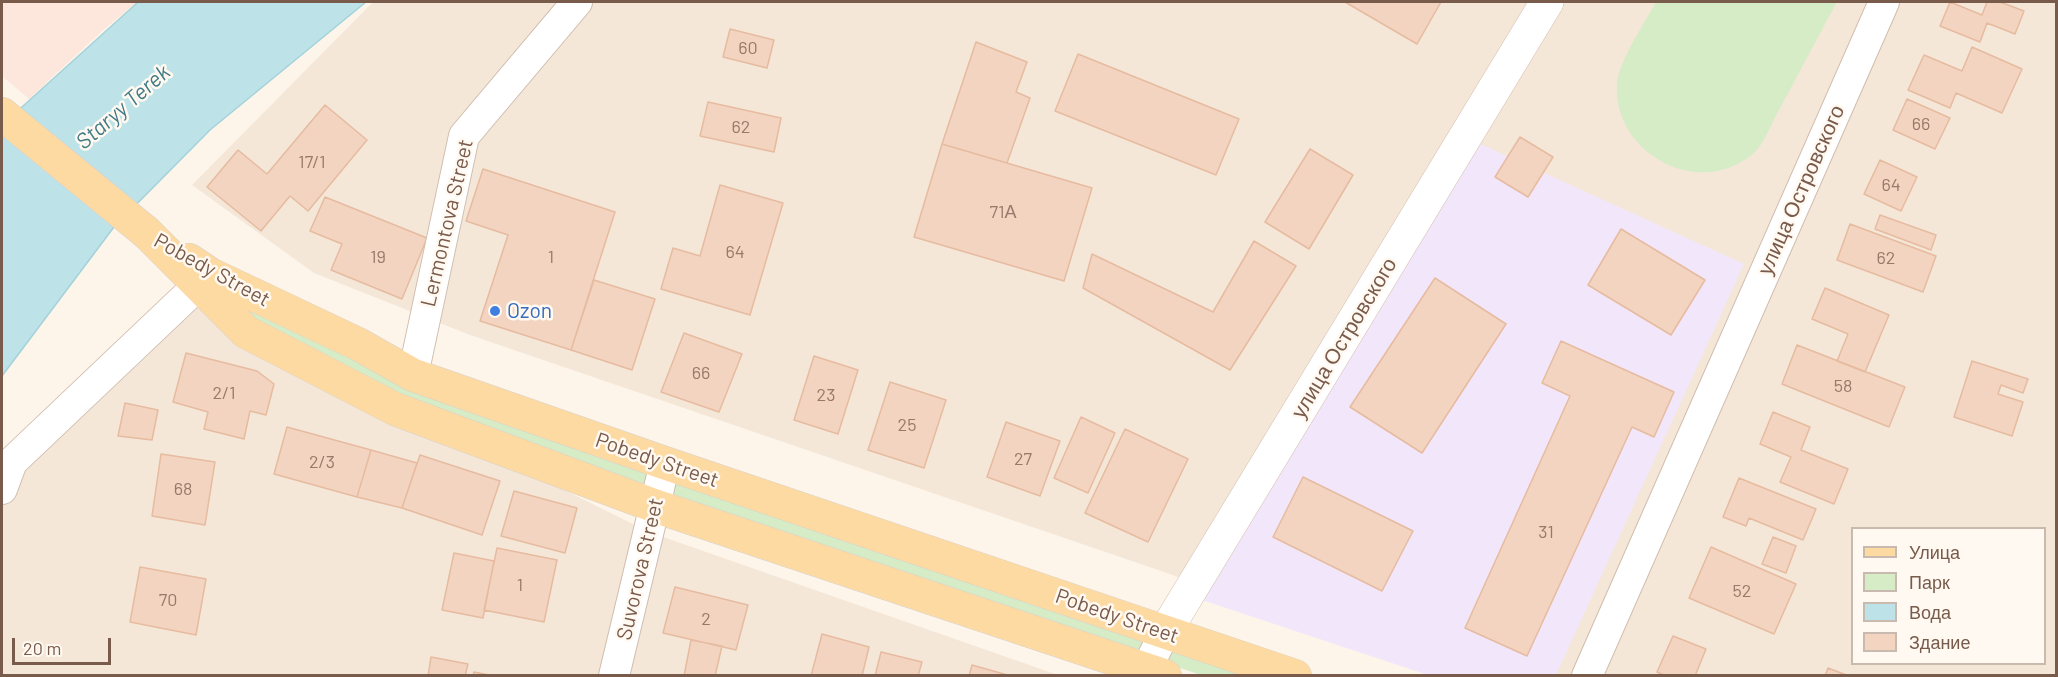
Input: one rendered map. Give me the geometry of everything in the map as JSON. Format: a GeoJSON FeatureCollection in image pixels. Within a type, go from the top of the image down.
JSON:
{"type":"FeatureCollection","features":[{"type":"Feature","properties":{"kind":"main road","name":"Pobedy Street"},"geometry":{"type":"LineString","coordinates":[[2,114],[204,279],[246,332],[395,409],[655,506],[1151,673]]}},
{"type":"Feature","properties":{"kind":"main road","name":"Pobedy Street"},"geometry":{"type":"LineString","coordinates":[[204,279],[357,344],[413,375],[665,463],[1295,675]]}},
{"type":"Feature","properties":{"kind":"street","name":"Lermontova Street"},"geometry":{"type":"LineString","coordinates":[[413,375],[464,136],[577,2]]}},
{"type":"Feature","properties":{"kind":"street","name":"улица Островского"},"geometry":{"type":"LineString","coordinates":[[1151,673],[1165,632],[1547,2]]}},
{"type":"Feature","properties":{"kind":"street","name":"улица Островского"},"geometry":{"type":"LineString","coordinates":[[1587,675],[1884,2]]}},
{"type":"Feature","properties":{"kind":"street"},"geometry":{"type":"LineString","coordinates":[[2,489],[12,462],[204,279]]}},
{"type":"Feature","properties":{"kind":"street","name":"Suvorova Street"},"geometry":{"type":"LineString","coordinates":[[614,675],[665,463]]}},
{"type":"Feature","properties":{"kind":"shaded area"},"geometry":{"type":"Polygon","coordinates":[[[2,2],[137,2],[29,99],[2,76],[2,2]]]}},
{"type":"Feature","properties":{"kind":"shaded area"},"geometry":{"type":"Polygon","coordinates":[[[373,2],[2056,2],[2056,675],[1458,675],[470,335],[314,273],[192,185],[373,2]]]}},
{"type":"Feature","properties":{"kind":"shaded area"},"geometry":{"type":"Polygon","coordinates":[[[1474,141],[1744,264],[1556,675],[1428,675],[1196,598],[1474,141]]]}},
{"type":"Feature","properties":{"kind":"shaded area"},"geometry":{"type":"Polygon","coordinates":[[[199,285],[246,332],[649,532],[1058,675],[2,676],[2,489],[199,285]]]}},
{"type":"Feature","properties":{"kind":"green space"},"geometry":{"type":"Polygon","coordinates":[[[1656,2],[1837,2],[1758,149],[1744,160],[1722,170],[1699,172],[1678,168],[1658,159],[1640,145],[1627,127],[1619,106],[1617,83],[1622,64],[1656,2]]]}},
{"type":"Feature","properties":{"kind":"green space"},"geometry":{"type":"Polygon","coordinates":[[[221,290],[656,469],[653,489],[401,399],[254,324],[221,290]]]}},
{"type":"Feature","properties":{"kind":"green space"},"geometry":{"type":"Polygon","coordinates":[[[670,475],[1151,638],[1142,656],[666,495],[670,475]]]}},
{"type":"Feature","properties":{"kind":"green space"},"geometry":{"type":"Polygon","coordinates":[[[1167,642],[1265,675],[1201,675],[1156,660],[1167,642]]]}},
{"type":"Feature","properties":{"kind":"water","name":"Staryy Terek"},"geometry":{"type":"Polygon","coordinates":[[[138,2],[366,2],[210,130],[114,227],[2,376],[2,125],[138,2]]]}},
{"type":"Feature","properties":{"kind":"building"},"geometry":{"type":"Polygon","coordinates":[[[1345,2],[1441,2],[1417,44],[1345,2]]]}},
{"type":"Feature","properties":{"kind":"building"},"geometry":{"type":"Polygon","coordinates":[[[1950,2],[1982,15],[1987,2],[2000,2],[2024,11],[2015,34],[1987,23],[1980,42],[1940,26],[1950,2]]]}},
{"type":"Feature","properties":{"kind":"building"},"geometry":{"type":"Polygon","coordinates":[[[730,29],[774,40],[767,68],[723,57],[730,29]]]}},
{"type":"Feature","properties":{"kind":"building"},"geometry":{"type":"Polygon","coordinates":[[[976,42],[1027,62],[1016,92],[1030,98],[1007,163],[942,144],[976,42]]]}},
{"type":"Feature","properties":{"kind":"building"},"geometry":{"type":"Polygon","coordinates":[[[1972,47],[2022,69],[2002,113],[1956,93],[1950,108],[1908,90],[1924,55],[1962,71],[1972,47]]]}},
{"type":"Feature","properties":{"kind":"building"},"geometry":{"type":"Polygon","coordinates":[[[1078,54],[1239,119],[1216,175],[1055,111],[1078,54]]]}},
{"type":"Feature","properties":{"kind":"building"},"geometry":{"type":"Polygon","coordinates":[[[1907,99],[1950,118],[1935,149],[1893,130],[1907,99]]]}},
{"type":"Feature","properties":{"kind":"building"},"geometry":{"type":"Polygon","coordinates":[[[708,102],[781,118],[774,152],[700,136],[708,102]]]}},
{"type":"Feature","properties":{"kind":"building"},"geometry":{"type":"Polygon","coordinates":[[[325,105],[367,140],[308,211],[290,196],[261,231],[207,187],[238,150],[267,174],[325,105]]]}},
{"type":"Feature","properties":{"kind":"building"},"geometry":{"type":"Polygon","coordinates":[[[1520,137],[1553,157],[1528,197],[1495,177],[1520,137]]]}},
{"type":"Feature","properties":{"kind":"building"},"geometry":{"type":"Polygon","coordinates":[[[942,144],[1092,188],[1064,281],[914,237],[942,144]]]}},
{"type":"Feature","properties":{"kind":"building"},"geometry":{"type":"Polygon","coordinates":[[[1310,149],[1353,175],[1309,249],[1265,222],[1310,149]]]}},
{"type":"Feature","properties":{"kind":"building"},"geometry":{"type":"Polygon","coordinates":[[[1880,160],[1917,177],[1901,211],[1864,194],[1880,160]]]}},
{"type":"Feature","properties":{"kind":"building"},"geometry":{"type":"Polygon","coordinates":[[[483,169],[615,212],[571,350],[480,321],[508,235],[466,221],[483,169]]]}},
{"type":"Feature","properties":{"kind":"building"},"geometry":{"type":"Polygon","coordinates":[[[720,185],[783,203],[750,315],[661,289],[673,248],[700,256],[720,185]]]}},
{"type":"Feature","properties":{"kind":"building"},"geometry":{"type":"Polygon","coordinates":[[[325,197],[427,238],[402,299],[331,270],[342,244],[310,231],[325,197]]]}},
{"type":"Feature","properties":{"kind":"building"},"geometry":{"type":"Polygon","coordinates":[[[1880,215],[1936,235],[1931,250],[1875,229],[1880,215]]]}},
{"type":"Feature","properties":{"kind":"building"},"geometry":{"type":"Polygon","coordinates":[[[1850,224],[1936,256],[1923,292],[1837,260],[1850,224]]]}},
{"type":"Feature","properties":{"kind":"building"},"geometry":{"type":"Polygon","coordinates":[[[1621,229],[1705,280],[1671,335],[1588,285],[1621,229]]]}},
{"type":"Feature","properties":{"kind":"building"},"geometry":{"type":"Polygon","coordinates":[[[1254,241],[1296,266],[1230,370],[1083,288],[1092,254],[1213,312],[1254,241]]]}},
{"type":"Feature","properties":{"kind":"building"},"geometry":{"type":"Polygon","coordinates":[[[1435,278],[1506,324],[1422,453],[1350,407],[1435,278]]]}},
{"type":"Feature","properties":{"kind":"building"},"geometry":{"type":"Polygon","coordinates":[[[594,280],[655,299],[632,370],[571,350],[594,280]]]}},
{"type":"Feature","properties":{"kind":"building"},"geometry":{"type":"Polygon","coordinates":[[[1825,288],[1889,315],[1865,372],[1837,361],[1848,334],[1812,319],[1825,288]]]}},
{"type":"Feature","properties":{"kind":"building"},"geometry":{"type":"Polygon","coordinates":[[[684,333],[742,354],[719,412],[661,392],[684,333]]]}},
{"type":"Feature","properties":{"kind":"building"},"geometry":{"type":"Polygon","coordinates":[[[1561,341],[1674,392],[1654,437],[1632,427],[1527,656],[1465,628],[1570,396],[1542,383],[1561,341]]]}},
{"type":"Feature","properties":{"kind":"building"},"geometry":{"type":"Polygon","coordinates":[[[1797,345],[1905,387],[1889,427],[1782,384],[1797,345]]]}},
{"type":"Feature","properties":{"kind":"building"},"geometry":{"type":"Polygon","coordinates":[[[186,353],[257,371],[274,384],[266,415],[250,411],[244,439],[204,429],[208,412],[173,402],[186,353]]]}},
{"type":"Feature","properties":{"kind":"building"},"geometry":{"type":"Polygon","coordinates":[[[814,356],[858,370],[838,434],[794,420],[814,356]]]}},
{"type":"Feature","properties":{"kind":"building"},"geometry":{"type":"Polygon","coordinates":[[[1972,361],[2028,379],[2023,393],[2001,385],[1998,394],[2023,402],[2012,436],[1954,417],[1972,361]]]}},
{"type":"Feature","properties":{"kind":"building"},"geometry":{"type":"Polygon","coordinates":[[[890,382],[946,400],[924,468],[868,450],[890,382]]]}},
{"type":"Feature","properties":{"kind":"building"},"geometry":{"type":"Polygon","coordinates":[[[125,403],[158,410],[152,440],[118,436],[125,403]]]}},
{"type":"Feature","properties":{"kind":"building"},"geometry":{"type":"Polygon","coordinates":[[[1773,412],[1810,427],[1801,450],[1848,469],[1834,504],[1780,482],[1791,457],[1760,444],[1773,412]]]}},
{"type":"Feature","properties":{"kind":"building"},"geometry":{"type":"Polygon","coordinates":[[[1081,417],[1115,433],[1088,493],[1054,478],[1081,417]]]}},
{"type":"Feature","properties":{"kind":"building"},"geometry":{"type":"Polygon","coordinates":[[[1006,422],[1060,441],[1040,496],[987,477],[1006,422]]]}},
{"type":"Feature","properties":{"kind":"building"},"geometry":{"type":"Polygon","coordinates":[[[287,427],[371,450],[357,497],[274,474],[287,427]]]}},
{"type":"Feature","properties":{"kind":"building"},"geometry":{"type":"Polygon","coordinates":[[[1125,429],[1188,459],[1148,542],[1085,513],[1125,429]]]}},
{"type":"Feature","properties":{"kind":"building"},"geometry":{"type":"Polygon","coordinates":[[[371,450],[417,463],[402,508],[357,497],[371,450]]]}},
{"type":"Feature","properties":{"kind":"building"},"geometry":{"type":"Polygon","coordinates":[[[161,454],[215,462],[205,525],[152,516],[161,454]]]}},
{"type":"Feature","properties":{"kind":"building"},"geometry":{"type":"Polygon","coordinates":[[[420,455],[500,481],[482,535],[402,508],[420,455]]]}},
{"type":"Feature","properties":{"kind":"building"},"geometry":{"type":"Polygon","coordinates":[[[1303,477],[1413,531],[1382,591],[1273,537],[1303,477]]]}},
{"type":"Feature","properties":{"kind":"building"},"geometry":{"type":"Polygon","coordinates":[[[1739,478],[1816,509],[1803,540],[1749,518],[1746,526],[1723,517],[1739,478]]]}},
{"type":"Feature","properties":{"kind":"building"},"geometry":{"type":"Polygon","coordinates":[[[514,491],[577,508],[565,553],[501,536],[514,491]]]}},
{"type":"Feature","properties":{"kind":"building"},"geometry":{"type":"Polygon","coordinates":[[[1773,537],[1796,546],[1786,573],[1762,564],[1773,537]]]}},
{"type":"Feature","properties":{"kind":"building"},"geometry":{"type":"Polygon","coordinates":[[[1711,547],[1796,584],[1774,634],[1689,598],[1711,547]]]}},
{"type":"Feature","properties":{"kind":"building"},"geometry":{"type":"Polygon","coordinates":[[[497,548],[557,560],[544,622],[484,610],[497,548]]]}},
{"type":"Feature","properties":{"kind":"building"},"geometry":{"type":"Polygon","coordinates":[[[454,553],[494,561],[483,618],[442,610],[454,553]]]}},
{"type":"Feature","properties":{"kind":"building"},"geometry":{"type":"Polygon","coordinates":[[[140,567],[206,579],[196,635],[130,622],[140,567]]]}},
{"type":"Feature","properties":{"kind":"building"},"geometry":{"type":"Polygon","coordinates":[[[675,587],[748,605],[736,650],[663,633],[675,587]]]}},
{"type":"Feature","properties":{"kind":"building"},"geometry":{"type":"Polygon","coordinates":[[[822,634],[869,647],[862,676],[811,676],[822,634]]]}},
{"type":"Feature","properties":{"kind":"building"},"geometry":{"type":"Polygon","coordinates":[[[1673,636],[1706,649],[1695,676],[1666,676],[1657,672],[1673,636]]]}},
{"type":"Feature","properties":{"kind":"building"},"geometry":{"type":"Polygon","coordinates":[[[691,640],[722,646],[715,676],[684,676],[691,640]]]}},
{"type":"Feature","properties":{"kind":"building"},"geometry":{"type":"Polygon","coordinates":[[[881,652],[922,662],[918,676],[875,676],[881,652]]]}},
{"type":"Feature","properties":{"kind":"building"},"geometry":{"type":"Polygon","coordinates":[[[431,657],[468,664],[465,676],[428,676],[431,657]]]}},
{"type":"Feature","properties":{"kind":"building"},"geometry":{"type":"Polygon","coordinates":[[[972,665],[1011,676],[969,676],[972,665]]]}},
{"type":"Feature","properties":{"kind":"building"},"geometry":{"type":"Polygon","coordinates":[[[1828,668],[1849,676],[1825,676],[1828,668]]]}},
{"type":"Feature","properties":{"kind":"building"},"geometry":{"type":"Polygon","coordinates":[[[474,672],[494,676],[473,676],[474,672]]]}},
{"type":"Feature","properties":{"kind":"place","name":"Ozon"},"geometry":{"type":"Point","coordinates":[495,311]}}]}
